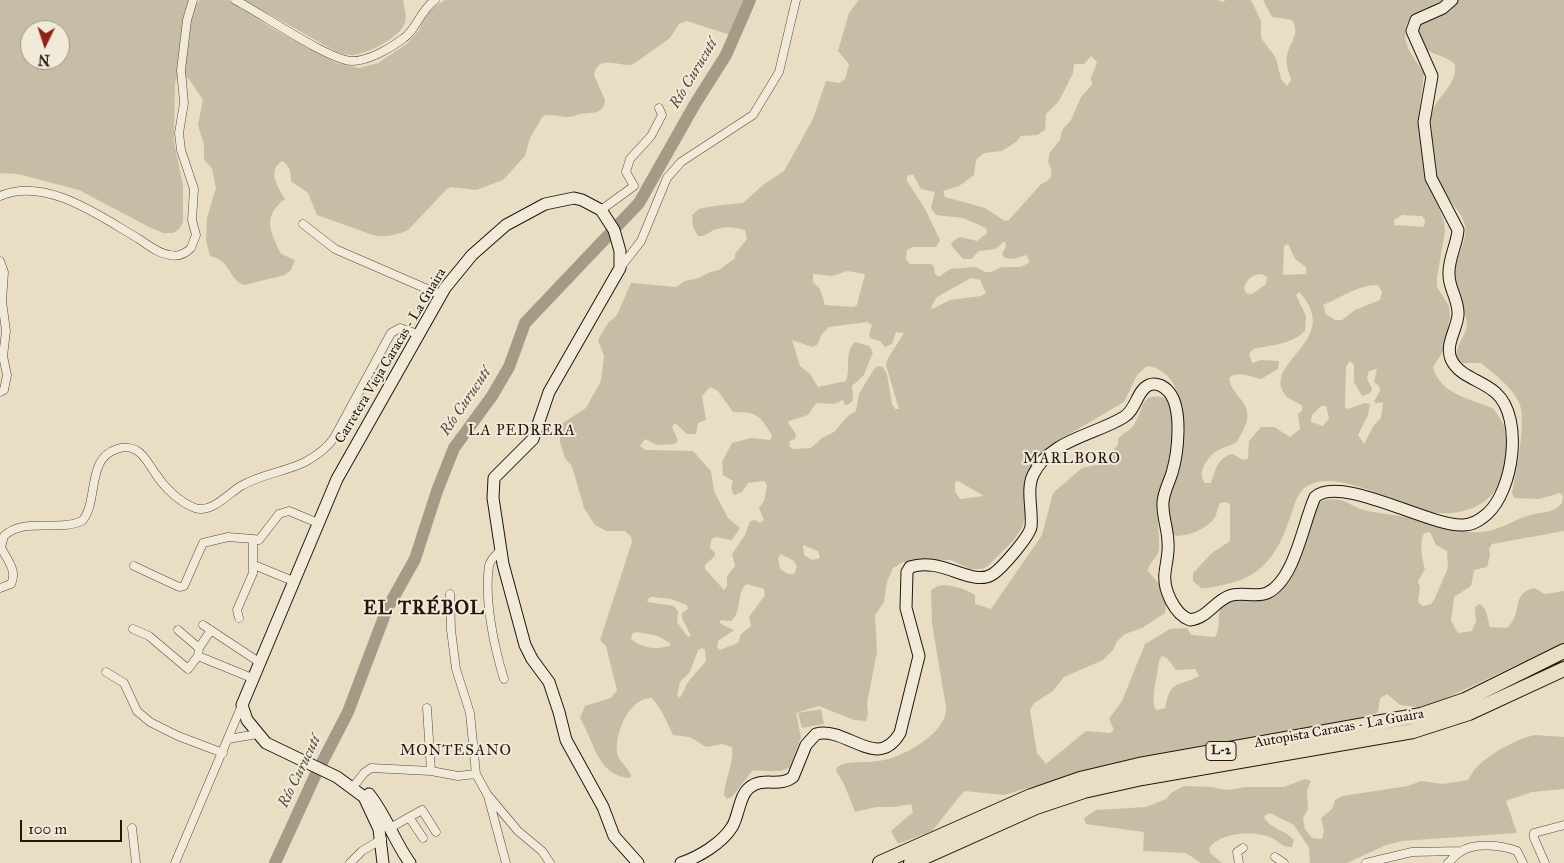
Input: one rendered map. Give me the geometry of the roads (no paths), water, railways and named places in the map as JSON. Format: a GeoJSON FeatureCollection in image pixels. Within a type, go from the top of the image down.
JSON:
{"type":"FeatureCollection","features":[{"type":"Feature","properties":{"kind":"highway","name":"Autopista Caracas - La Guaira"},"geometry":{"type":"LineString","coordinates":[[880,863],[1067,782],[1139,765],[1410,718],[1465,700],[1564,651]]}},
{"type":"Feature","properties":{"kind":"highway","name":"Autopista Caracas - La Guaira"},"geometry":{"type":"LineString","coordinates":[[911,863],[1036,807],[1084,791],[1142,778],[1418,729],[1469,713],[1564,669]]}},
{"type":"Feature","properties":{"kind":"main road"},"geometry":{"type":"LineString","coordinates":[[682,863],[714,846],[728,832],[745,794],[751,786],[766,782],[779,784],[793,778],[806,745],[816,734],[836,734],[872,749],[889,746],[896,740],[900,733],[919,656],[906,608],[907,572],[910,567],[926,564],[939,565],[978,579],[994,574],[1029,532],[1032,481],[1038,468],[1061,446],[1126,416],[1149,384],[1165,388],[1174,399],[1177,410],[1175,461],[1163,501],[1168,540],[1165,584],[1178,612],[1190,620],[1202,616],[1230,595],[1259,595],[1269,592],[1277,586],[1291,564],[1315,497],[1322,492],[1337,491],[1385,502],[1457,525],[1479,521],[1492,509],[1502,496],[1508,480],[1512,442],[1511,425],[1506,407],[1497,393],[1464,373],[1450,356],[1450,340],[1458,312],[1458,304],[1449,275],[1449,267],[1458,230],[1431,178],[1424,122],[1432,76],[1412,31],[1416,20],[1443,8],[1452,0]]}},
{"type":"Feature","properties":{"kind":"main road","name":"Carretera Vieja Caracas - La Guaira"},"geometry":{"type":"LineString","coordinates":[[242,704],[292,581],[354,447],[441,295],[472,255],[506,225],[545,204],[574,198],[588,202],[601,210],[616,234],[620,251],[620,268],[549,392],[533,438],[494,478],[493,498],[500,550],[507,582],[528,654],[548,682],[559,712],[566,740],[603,808],[614,836],[638,863]]}},
{"type":"Feature","properties":{"kind":"main road"},"geometry":{"type":"LineString","coordinates":[[242,704],[247,720],[258,734],[339,775],[355,785],[379,806],[410,863]]}},
{"type":"Feature","properties":{"kind":"main road"},"geometry":{"type":"LineString","coordinates":[[355,785],[370,806],[377,822],[382,839],[383,863]]}},
{"type":"Feature","properties":{"kind":"street"},"geometry":{"type":"LineString","coordinates":[[0,196],[23,191],[59,196],[81,205],[163,253],[180,255],[191,248],[196,235],[192,220],[194,189],[181,150],[179,133],[184,103],[181,70],[187,20],[193,0]]}},
{"type":"Feature","properties":{"kind":"street"},"geometry":{"type":"LineString","coordinates":[[234,0],[323,50],[339,58],[352,61],[366,59],[403,39],[412,30],[424,9],[435,0]]}},
{"type":"Feature","properties":{"kind":"street"},"geometry":{"type":"LineString","coordinates":[[620,268],[641,241],[668,178],[681,162],[753,115],[779,72],[796,0]]}},
{"type":"Feature","properties":{"kind":"street"},"geometry":{"type":"LineString","coordinates":[[601,210],[634,186],[626,172],[630,159],[651,136],[662,115],[659,108]]}},
{"type":"Feature","properties":{"kind":"street"},"geometry":{"type":"LineString","coordinates":[[303,224],[335,249],[441,295]]}},
{"type":"Feature","properties":{"kind":"street"},"geometry":{"type":"LineString","coordinates":[[0,261],[4,272],[2,301],[6,331],[3,356],[7,375],[4,390],[0,392]]}},
{"type":"Feature","properties":{"kind":"street"},"geometry":{"type":"LineString","coordinates":[[0,588],[11,584],[14,576],[12,567],[1,547],[4,536],[18,528],[63,526],[82,521],[88,510],[97,470],[104,459],[113,451],[126,448],[138,451],[159,479],[182,501],[195,508],[212,506],[242,485],[295,466],[325,448],[334,438],[391,333],[400,328],[418,334]]}},
{"type":"Feature","properties":{"kind":"street"},"geometry":{"type":"LineString","coordinates":[[134,566],[179,587],[184,586],[203,543],[228,537],[259,540],[279,514],[289,511],[318,523]]}},
{"type":"Feature","properties":{"kind":"street"},"geometry":{"type":"LineString","coordinates":[[239,618],[236,610],[253,573],[253,538]]}},
{"type":"Feature","properties":{"kind":"street"},"geometry":{"type":"LineString","coordinates":[[500,550],[489,565],[489,603],[499,663],[504,679]]}},
{"type":"Feature","properties":{"kind":"street"},"geometry":{"type":"LineString","coordinates":[[254,565],[292,581]]}},
{"type":"Feature","properties":{"kind":"street"},"geometry":{"type":"LineString","coordinates":[[450,594],[451,630],[456,669],[470,714],[476,774],[487,794],[518,831],[542,851],[550,863]]}},
{"type":"Feature","properties":{"kind":"street"},"geometry":{"type":"LineString","coordinates":[[204,625],[259,662]]}},
{"type":"Feature","properties":{"kind":"street"},"geometry":{"type":"LineString","coordinates":[[133,629],[149,636],[188,669],[212,630]]}},
{"type":"Feature","properties":{"kind":"street"},"geometry":{"type":"LineString","coordinates":[[178,630],[198,652],[220,667],[252,678]]}},
{"type":"Feature","properties":{"kind":"street"},"geometry":{"type":"LineString","coordinates":[[106,672],[124,683],[137,711],[150,722],[178,736],[223,753]]}},
{"type":"Feature","properties":{"kind":"street"},"geometry":{"type":"LineString","coordinates":[[175,863],[223,753],[242,704]]}},
{"type":"Feature","properties":{"kind":"street"},"geometry":{"type":"LineString","coordinates":[[427,708],[431,771]]}},
{"type":"Feature","properties":{"kind":"street"},"geometry":{"type":"LineString","coordinates":[[228,739],[258,734]]}},
{"type":"Feature","properties":{"kind":"street"},"geometry":{"type":"LineString","coordinates":[[355,785],[371,768],[431,771],[458,776],[476,774]]}},
{"type":"Feature","properties":{"kind":"street"},"geometry":{"type":"LineString","coordinates":[[487,794],[506,863]]}},
{"type":"Feature","properties":{"kind":"street"},"geometry":{"type":"LineString","coordinates":[[390,828],[422,810],[436,832]]}},
{"type":"Feature","properties":{"kind":"street"},"geometry":{"type":"LineString","coordinates":[[409,817],[423,838]]}},
{"type":"Feature","properties":{"kind":"street"},"geometry":{"type":"LineString","coordinates":[[1545,863],[1534,838],[1534,833],[1564,825]]}},
{"type":"Feature","properties":{"kind":"street"},"geometry":{"type":"LineString","coordinates":[[132,828],[136,863]]}},
{"type":"Feature","properties":{"kind":"street"},"geometry":{"type":"LineString","coordinates":[[350,863],[362,851],[382,839]]}},
{"type":"Feature","properties":{"kind":"street"},"geometry":{"type":"LineString","coordinates":[[1366,863],[1412,852],[1461,851],[1477,847],[1506,847],[1518,851],[1523,863]]}},
{"type":"Feature","properties":{"kind":"street"},"geometry":{"type":"LineString","coordinates":[[1239,863],[1237,852],[1243,848]]}},
{"type":"Feature","properties":{"kind":"street"},"geometry":{"type":"LineString","coordinates":[[1448,863],[1461,851]]}},
{"type":"Feature","properties":{"kind":"street"},"geometry":{"type":"LineString","coordinates":[[1275,857],[1284,863]]}},
{"type":"Feature","properties":{"kind":"waterway","name":"Río Curucutí"},"geometry":{"type":"LineString","coordinates":[[275,863],[314,778],[348,712],[387,609],[415,559],[437,491],[454,448],[492,396],[509,367],[525,323],[639,203],[695,104],[726,55],[750,0]]}},
{"type":"Feature","properties":{"kind":"district","name":"LA PEDRERA"},"geometry":{"type":"Point","coordinates":[522,431]}},
{"type":"Feature","properties":{"kind":"district","name":"MARLBORO"},"geometry":{"type":"Point","coordinates":[1072,459]}},
{"type":"Feature","properties":{"kind":"district","name":"EL TRÉBOL"},"geometry":{"type":"Point","coordinates":[424,609]}},
{"type":"Feature","properties":{"kind":"district","name":"MONTESANO"},"geometry":{"type":"Point","coordinates":[456,751]}}]}
